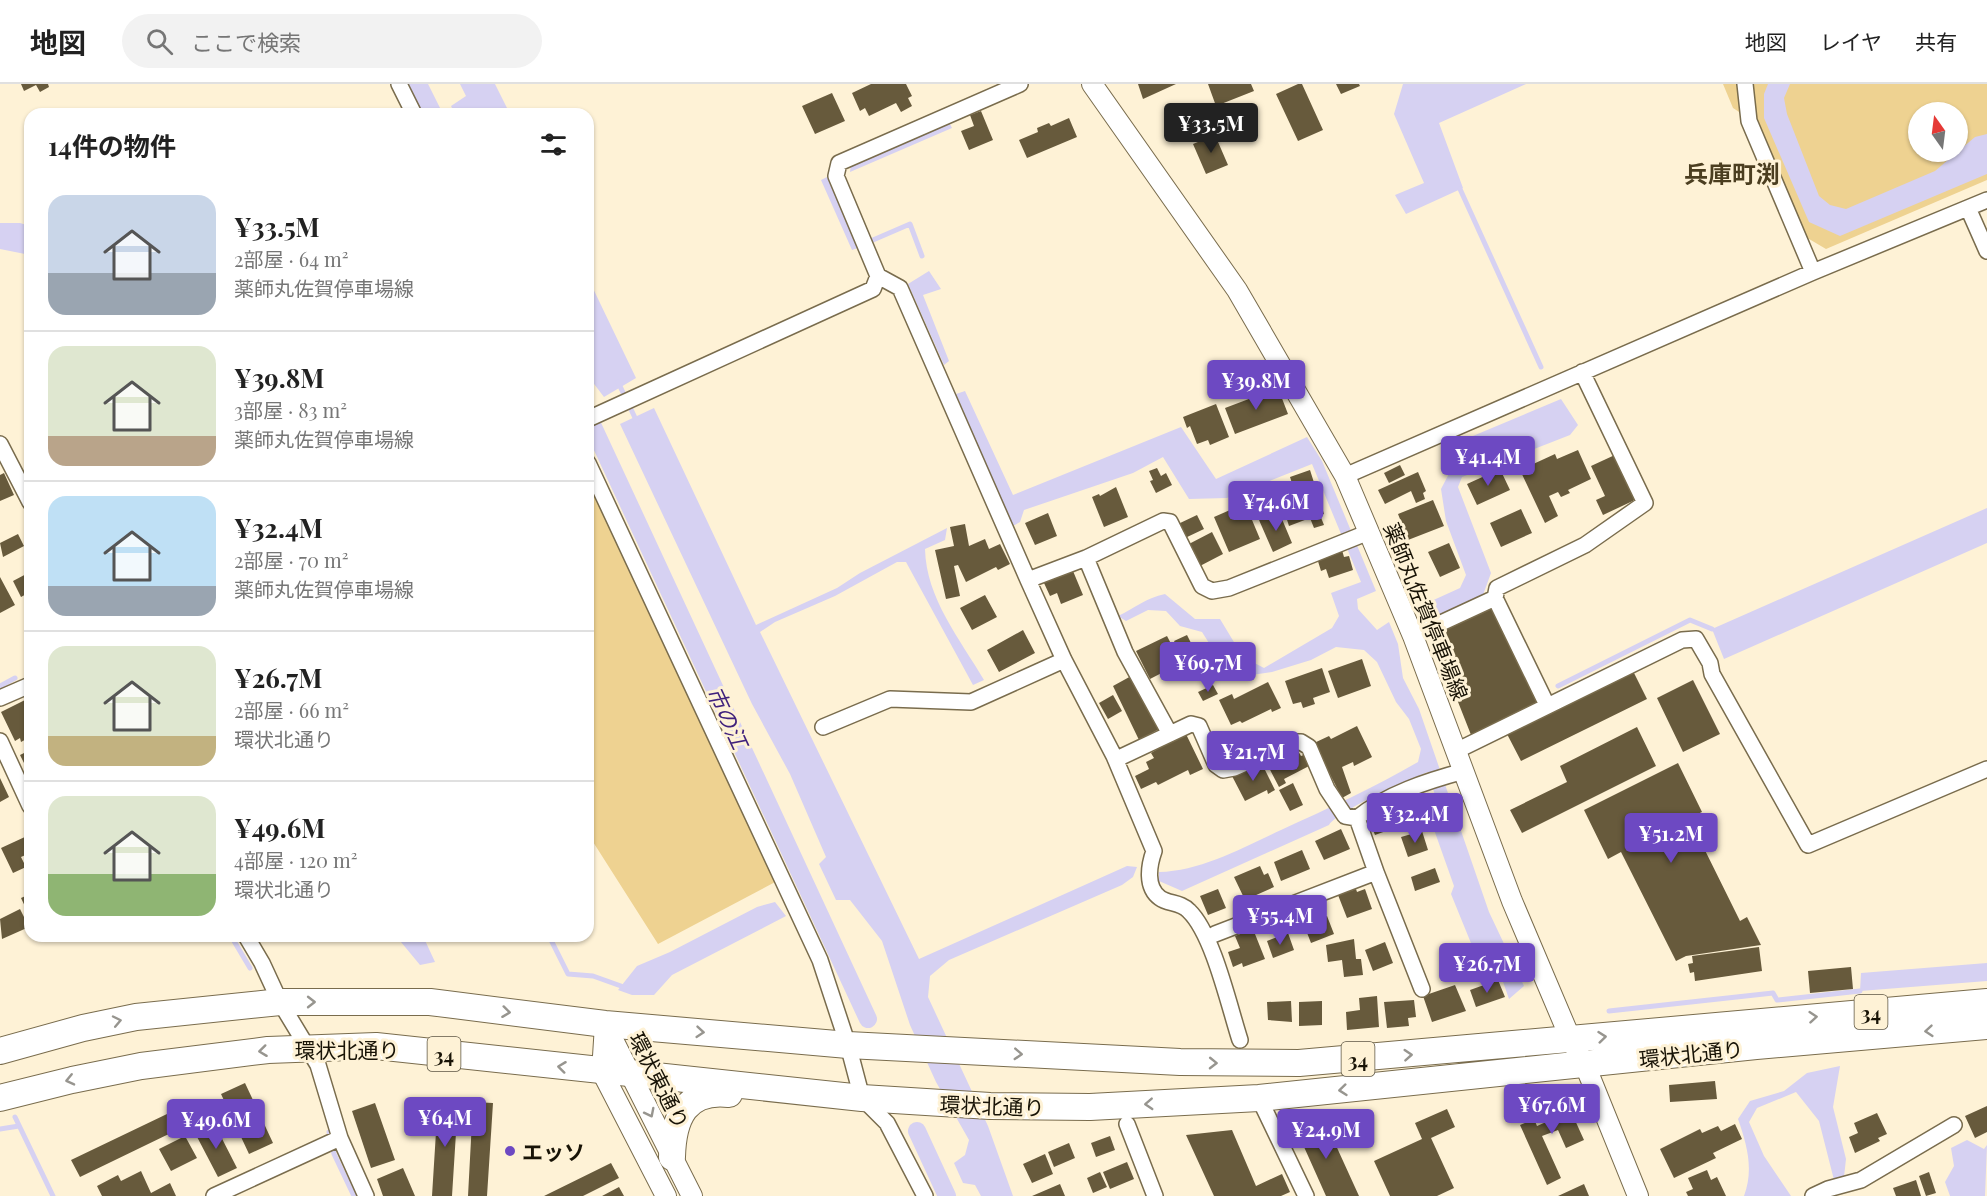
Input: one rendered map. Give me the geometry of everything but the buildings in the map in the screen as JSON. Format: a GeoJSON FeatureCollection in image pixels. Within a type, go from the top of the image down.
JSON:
{"type":"FeatureCollection","features":[{"type":"Feature","properties":{"kind":"highway","name":"環状北通り"},"geometry":{"type":"LineString","coordinates":[[0,1052],[83,1028],[136,1017],[280,1002],[430,1002],[605,1024],[848,1045],[1180,1062],[1299,1063],[1571,1040],[1987,1026]]}},
{"type":"Feature","properties":{"kind":"highway","name":"環状北通り"},"geometry":{"type":"LineString","coordinates":[[0,1098],[141,1066],[307,1047],[376,1046],[602,1072],[862,1098],[990,1106],[1090,1107],[1259,1098],[1585,1065],[1756,1034],[1987,1002]]}},
{"type":"Feature","properties":{"kind":"highway"},"geometry":{"type":"LineString","coordinates":[[672,1156],[673,1131],[685,1108],[698,1098],[719,1093],[840,1107],[862,1098]]}},
{"type":"Feature","properties":{"kind":"main road","name":"薬師丸佐賀停車場線"},"geometry":{"type":"LineString","coordinates":[[1092,84],[1237,290],[1345,476],[1365,533],[1413,636],[1456,751],[1455,773],[1571,1040],[1585,1065],[1638,1196]]}},
{"type":"Feature","properties":{"kind":"main road","name":"環状東通り"},"geometry":{"type":"LineString","coordinates":[[602,1072],[605,1024]]}},
{"type":"Feature","properties":{"kind":"main road","name":"環状東通り"},"geometry":{"type":"LineString","coordinates":[[605,1024],[692,1196]]}},
{"type":"Feature","properties":{"kind":"main road"},"geometry":{"type":"LineString","coordinates":[[602,1072],[666,1196]]}},
{"type":"Feature","properties":{"kind":"street"},"geometry":{"type":"LineString","coordinates":[[399,84],[411,108]]}},
{"type":"Feature","properties":{"kind":"street"},"geometry":{"type":"LineString","coordinates":[[1020,84],[839,163],[836,176],[878,276],[900,288],[1028,580],[1065,660],[1114,756],[1154,850],[1149,865],[1149,882],[1160,898],[1190,911],[1206,938],[1222,977],[1240,1040]]}},
{"type":"Feature","properties":{"kind":"street"},"geometry":{"type":"LineString","coordinates":[[1745,84],[1749,121],[1814,272]]}},
{"type":"Feature","properties":{"kind":"street"},"geometry":{"type":"LineString","coordinates":[[1345,476],[1814,272],[1987,200]]}},
{"type":"Feature","properties":{"kind":"street"},"geometry":{"type":"LineString","coordinates":[[1968,208],[1987,251]]}},
{"type":"Feature","properties":{"kind":"street"},"geometry":{"type":"LineString","coordinates":[[594,416],[873,289],[878,276]]}},
{"type":"Feature","properties":{"kind":"street"},"geometry":{"type":"LineString","coordinates":[[1547,705],[1495,598],[1497,588],[1585,545],[1645,503],[1582,372]]}},
{"type":"Feature","properties":{"kind":"street"},"geometry":{"type":"LineString","coordinates":[[0,444],[24,490]]}},
{"type":"Feature","properties":{"kind":"street"},"geometry":{"type":"LineString","coordinates":[[594,476],[820,960],[848,1045],[862,1098],[887,1123],[925,1196]]}},
{"type":"Feature","properties":{"kind":"street"},"geometry":{"type":"LineString","coordinates":[[1028,580],[1086,558],[1163,521],[1170,522],[1202,586],[1212,591],[1229,588],[1365,533]]}},
{"type":"Feature","properties":{"kind":"street"},"geometry":{"type":"LineString","coordinates":[[1086,558],[1125,652],[1170,734]]}},
{"type":"Feature","properties":{"kind":"street"},"geometry":{"type":"LineString","coordinates":[[1413,636],[1495,598]]}},
{"type":"Feature","properties":{"kind":"street"},"geometry":{"type":"LineString","coordinates":[[1456,751],[1682,640],[1696,639],[1710,663],[1712,674],[1808,845],[1987,769]]}},
{"type":"Feature","properties":{"kind":"street"},"geometry":{"type":"LineString","coordinates":[[822,727],[890,699],[971,702],[1065,660]]}},
{"type":"Feature","properties":{"kind":"street"},"geometry":{"type":"LineString","coordinates":[[0,698],[24,688]]}},
{"type":"Feature","properties":{"kind":"street"},"geometry":{"type":"LineString","coordinates":[[1114,756],[1121,757],[1191,724],[1199,726],[1216,765],[1228,771],[1294,742],[1302,742],[1309,747],[1327,789],[1351,817],[1376,872],[1422,989]]}},
{"type":"Feature","properties":{"kind":"street"},"geometry":{"type":"LineString","coordinates":[[0,741],[24,791]]}},
{"type":"Feature","properties":{"kind":"street"},"geometry":{"type":"LineString","coordinates":[[1351,817],[1429,781],[1455,773]]}},
{"type":"Feature","properties":{"kind":"street"},"geometry":{"type":"LineString","coordinates":[[1215,934],[1376,872]]}},
{"type":"Feature","properties":{"kind":"street"},"geometry":{"type":"LineString","coordinates":[[250,942],[280,1002],[318,1065],[334,1141],[366,1196]]}},
{"type":"Feature","properties":{"kind":"street"},"geometry":{"type":"LineString","coordinates":[[1259,1098],[1306,1196]]}},
{"type":"Feature","properties":{"kind":"street"},"geometry":{"type":"LineString","coordinates":[[1127,1124],[1155,1196]]}},
{"type":"Feature","properties":{"kind":"street"},"geometry":{"type":"LineString","coordinates":[[1813,1196],[1861,1179],[1954,1125]]}},
{"type":"Feature","properties":{"kind":"street"},"geometry":{"type":"LineString","coordinates":[[214,1196],[334,1141]]}},
{"type":"Feature","properties":{"kind":"shaded area"},"geometry":{"type":"Polygon","coordinates":[[[460,84],[495,84],[507,108],[452,108],[451,106],[466,96],[460,84]]]}},
{"type":"Feature","properties":{"kind":"shaded area"},"geometry":{"type":"Polygon","coordinates":[[[1403,84],[1526,84],[1439,123],[1463,188],[1406,214],[1395,195],[1424,183],[1394,114],[1403,84]]]}},
{"type":"Feature","properties":{"kind":"shaded area"},"geometry":{"type":"Polygon","coordinates":[[[1723,84],[1987,84],[1987,180],[1826,249],[1804,236],[1753,121],[1733,108],[1723,84]]]}},
{"type":"Feature","properties":{"kind":"shaded area"},"geometry":{"type":"Polygon","coordinates":[[[1768,84],[1790,84],[1784,98],[1787,114],[1819,196],[1830,205],[1846,209],[1935,171],[1946,162],[1968,162],[1968,143],[1975,137],[1987,134],[1987,174],[1840,236],[1809,222],[1764,118],[1764,94],[1768,84]]]}},
{"type":"Feature","properties":{"kind":"shaded area"},"geometry":{"type":"Polygon","coordinates":[[[949,122],[952,128],[850,172],[851,164],[949,122]]]}},
{"type":"Feature","properties":{"kind":"shaded area"},"geometry":{"type":"Polygon","coordinates":[[[827,177],[858,248],[852,250],[821,180],[827,177]]]}},
{"type":"Feature","properties":{"kind":"shaded area"},"geometry":{"type":"Polygon","coordinates":[[[0,223],[24,224],[24,254],[0,249],[0,223]]]}},
{"type":"Feature","properties":{"kind":"shaded area"},"geometry":{"type":"Polygon","coordinates":[[[929,271],[941,289],[923,295],[949,361],[944,365],[908,284],[929,271]]]}},
{"type":"Feature","properties":{"kind":"shaded area"},"geometry":{"type":"Polygon","coordinates":[[[594,290],[636,378],[604,397],[594,384],[594,290]]]}},
{"type":"Feature","properties":{"kind":"shaded area"},"geometry":{"type":"Polygon","coordinates":[[[965,391],[1013,495],[1181,427],[1216,479],[1307,437],[1322,461],[1376,591],[1357,599],[1358,609],[1377,630],[1389,622],[1398,644],[1403,678],[1419,709],[1489,912],[1524,986],[1509,999],[1501,976],[1486,980],[1451,894],[1454,886],[1432,824],[1441,815],[1428,772],[1359,804],[1329,825],[1182,891],[1159,881],[1159,872],[1190,868],[1236,851],[1350,798],[1418,762],[1421,749],[1409,719],[1396,702],[1377,662],[1364,650],[1336,647],[1311,660],[1272,672],[1231,678],[1202,632],[1180,626],[1166,611],[1148,610],[1126,621],[1118,616],[1165,594],[1195,619],[1220,619],[1243,657],[1264,668],[1332,628],[1339,616],[1331,593],[1361,582],[1312,464],[1227,498],[1189,499],[1163,457],[1133,473],[1024,510],[1020,522],[1013,526],[956,394],[965,391]]]}},
{"type":"Feature","properties":{"kind":"shaded area"},"geometry":{"type":"Polygon","coordinates":[[[1561,399],[1578,425],[1570,435],[1462,477],[1458,487],[1491,573],[1483,595],[1434,617],[1427,603],[1460,588],[1466,575],[1446,521],[1441,489],[1455,462],[1449,446],[1561,399]]]}},
{"type":"Feature","properties":{"kind":"shaded area"},"geometry":{"type":"Polygon","coordinates":[[[654,408],[756,625],[837,588],[860,573],[947,528],[945,540],[925,549],[931,584],[946,618],[984,680],[973,685],[906,562],[897,562],[835,596],[775,622],[760,632],[919,959],[1127,866],[1137,867],[1133,877],[1122,885],[949,960],[930,976],[928,997],[988,1126],[1013,1196],[981,1196],[975,1185],[963,1183],[954,1163],[965,1155],[969,1140],[936,1082],[910,1025],[882,941],[850,900],[836,900],[819,864],[826,857],[790,774],[752,704],[620,424],[654,408]]]}},
{"type":"Feature","properties":{"kind":"shaded area"},"geometry":{"type":"Polygon","coordinates":[[[597,493],[777,881],[658,944],[594,843],[594,494],[597,493]]]}},
{"type":"Feature","properties":{"kind":"shaded area"},"geometry":{"type":"Polygon","coordinates":[[[1987,508],[1987,543],[1724,659],[1712,629],[1987,508]]]}},
{"type":"Feature","properties":{"kind":"shaded area"},"geometry":{"type":"Polygon","coordinates":[[[775,902],[786,916],[672,975],[654,995],[632,995],[618,990],[637,966],[670,952],[757,907],[775,902]]]}},
{"type":"Feature","properties":{"kind":"shaded area"},"geometry":{"type":"Polygon","coordinates":[[[401,942],[426,942],[435,962],[420,965],[401,942]]]}},
{"type":"Feature","properties":{"kind":"shaded area"},"geometry":{"type":"Polygon","coordinates":[[[1987,963],[1987,981],[1860,991],[1861,973],[1987,963]]]}},
{"type":"Feature","properties":{"kind":"shaded area"},"geometry":{"type":"Polygon","coordinates":[[[1840,1066],[1833,1107],[1846,1159],[1844,1177],[1834,1180],[1819,1121],[1796,1092],[1757,1108],[1749,1122],[1764,1156],[1791,1196],[1744,1196],[1749,1167],[1738,1119],[1750,1101],[1784,1091],[1807,1073],[1840,1066]]]}},
{"type":"Feature","properties":{"kind":"shaded area"},"geometry":{"type":"Polygon","coordinates":[[[1967,1140],[1984,1149],[1987,1145],[1985,1196],[1950,1196],[1945,1182],[1954,1166],[1951,1148],[1967,1140]]]}},
{"type":"Feature","properties":{"kind":"waterway","name":"市の江"},"geometry":{"type":"LineString","coordinates":[[418,84],[430,108]]}},
{"type":"Feature","properties":{"kind":"waterway"},"geometry":{"type":"LineString","coordinates":[[1460,189],[1541,367]]}},
{"type":"Feature","properties":{"kind":"waterway"},"geometry":{"type":"LineString","coordinates":[[873,240],[910,224],[922,256]]}},
{"type":"Feature","properties":{"kind":"waterway"},"geometry":{"type":"LineString","coordinates":[[618,382],[637,422]]}},
{"type":"Feature","properties":{"kind":"waterway","name":"市の江"},"geometry":{"type":"LineString","coordinates":[[594,429],[868,1019]]}},
{"type":"Feature","properties":{"kind":"waterway"},"geometry":{"type":"LineString","coordinates":[[1558,686],[1690,620],[1712,629]]}},
{"type":"Feature","properties":{"kind":"waterway"},"geometry":{"type":"LineString","coordinates":[[0,686],[15,678]]}},
{"type":"Feature","properties":{"kind":"waterway"},"geometry":{"type":"LineString","coordinates":[[235,942],[250,968]]}},
{"type":"Feature","properties":{"kind":"waterway"},"geometry":{"type":"LineString","coordinates":[[552,942],[568,974],[593,976],[621,986]]}},
{"type":"Feature","properties":{"kind":"waterway"},"geometry":{"type":"LineString","coordinates":[[1609,1011],[1773,993],[1777,1000],[1860,991]]}},
{"type":"Feature","properties":{"kind":"waterway"},"geometry":{"type":"LineString","coordinates":[[15,1117],[53,1196]]}},
{"type":"Feature","properties":{"kind":"waterway"},"geometry":{"type":"LineString","coordinates":[[0,1129],[19,1126]]}},
{"type":"Feature","properties":{"kind":"waterway","name":"市の江"},"geometry":{"type":"LineString","coordinates":[[917,1131],[947,1196]]}},
{"type":"Feature","properties":{"kind":"waterway"},"geometry":{"type":"LineString","coordinates":[[329,1132],[334,1154],[354,1196]]}},
{"type":"Feature","properties":{"kind":"place","name":"エッソ"},"geometry":{"type":"Point","coordinates":[510,1151]}},
{"type":"Feature","properties":{"kind":"district","name":"兵庫町渕"},"geometry":{"type":"Point","coordinates":[1732,173]}}]}
